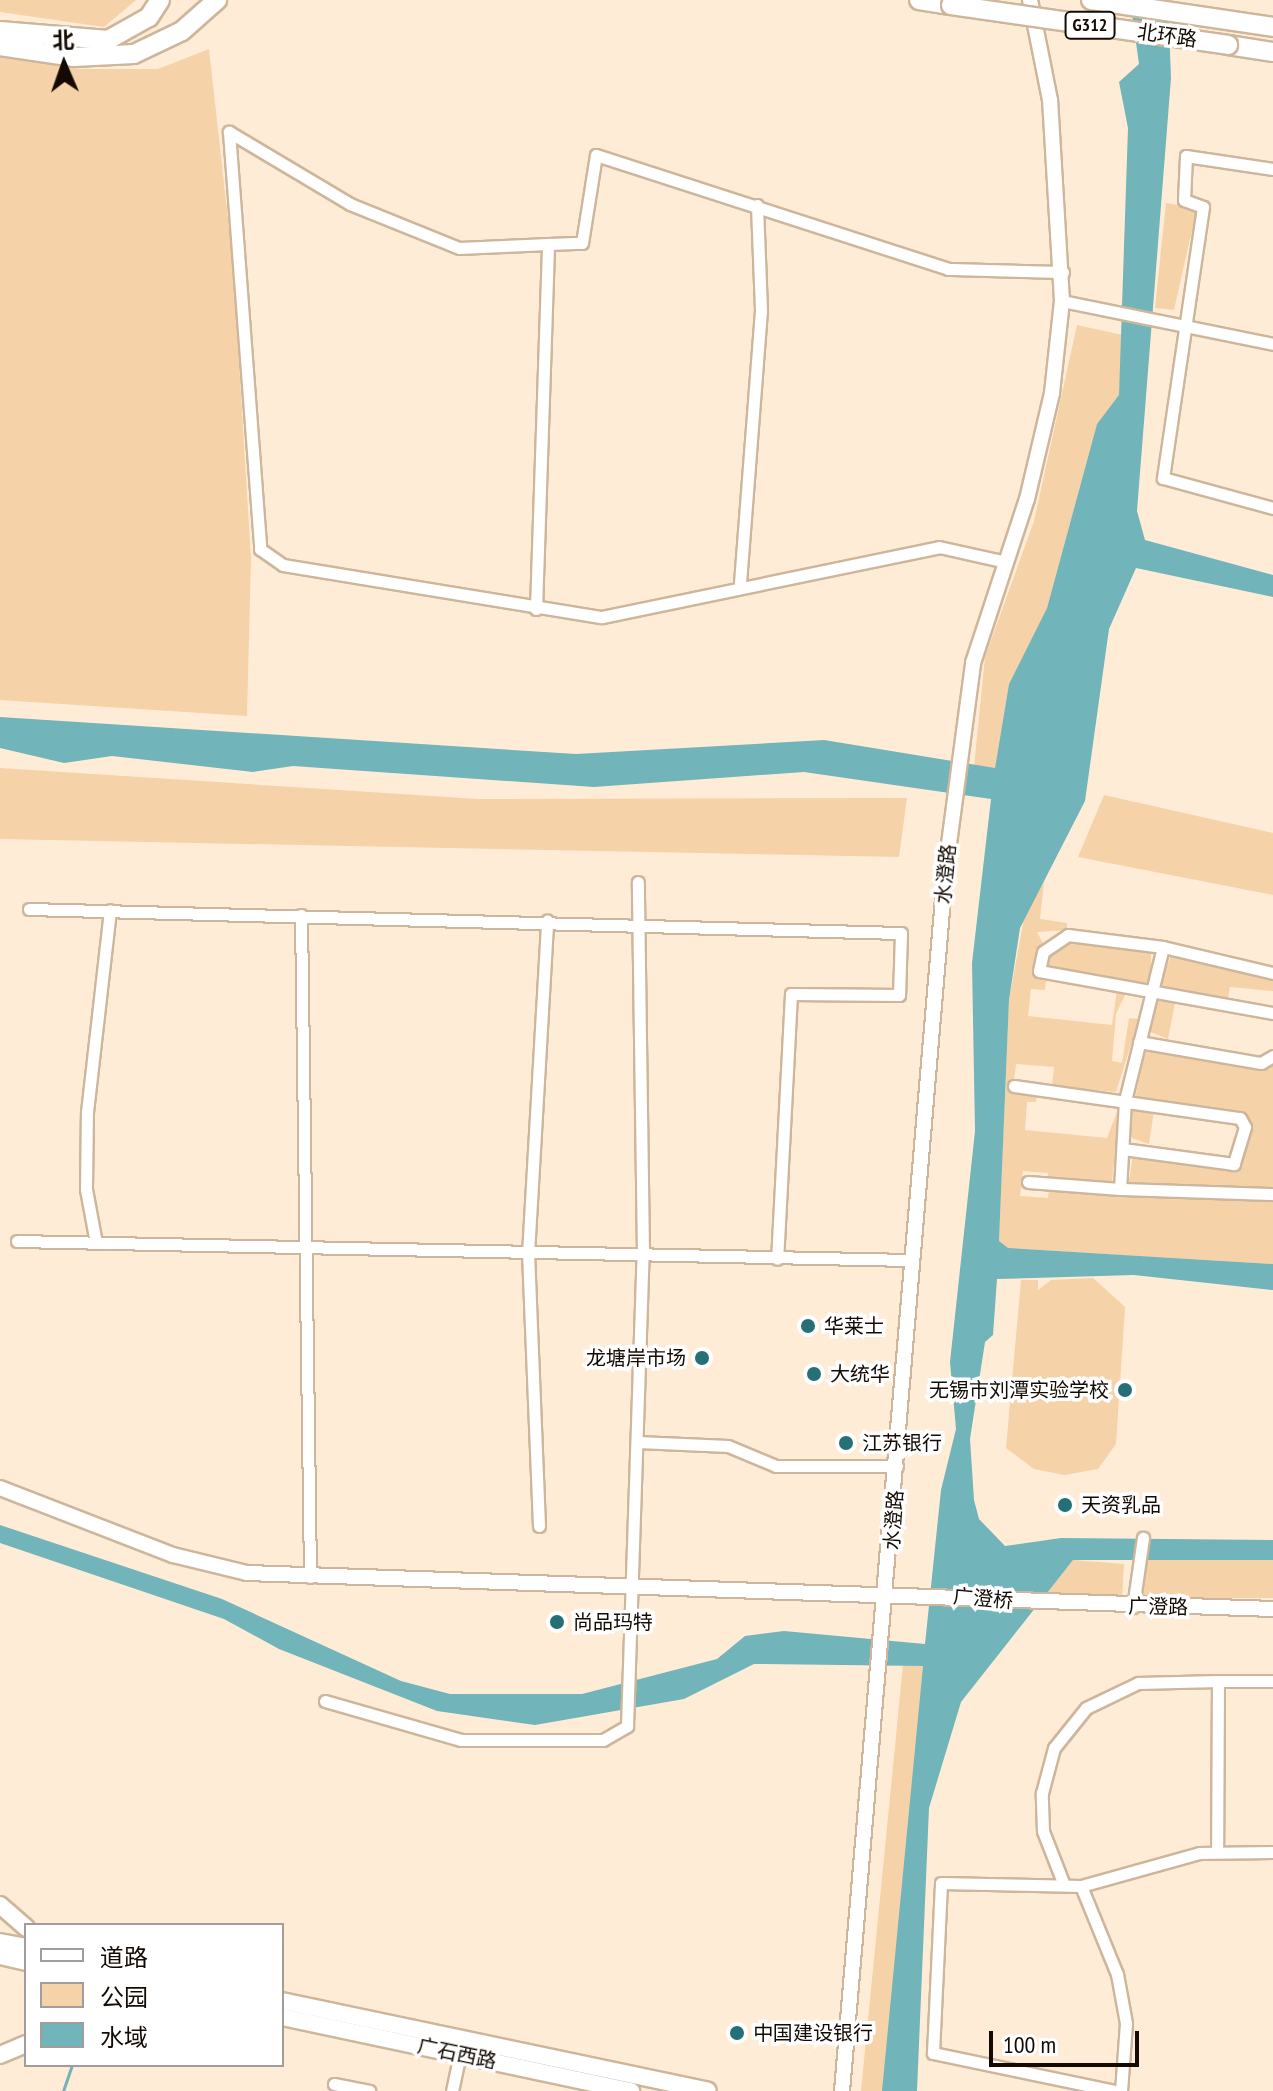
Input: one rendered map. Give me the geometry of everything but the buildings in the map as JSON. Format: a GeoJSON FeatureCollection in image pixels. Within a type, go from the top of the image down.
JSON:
{"type":"FeatureCollection","features":[{"type":"Feature","properties":{"kind":"highway"},"geometry":{"type":"LineString","coordinates":[[0,31],[108,40],[149,17],[160,0]]}},
{"type":"Feature","properties":{"kind":"highway"},"geometry":{"type":"LineString","coordinates":[[0,46],[74,57],[134,54],[182,31],[217,0]]}},
{"type":"Feature","properties":{"kind":"highway","name":"北环路"},"geometry":{"type":"LineString","coordinates":[[919,0],[1273,52]]}},
{"type":"Feature","properties":{"kind":"highway","name":"北环路"},"geometry":{"type":"LineString","coordinates":[[1091,0],[1273,27]]}},
{"type":"Feature","properties":{"kind":"main road"},"geometry":{"type":"LineString","coordinates":[[0,1905],[24,1926]]}},
{"type":"Feature","properties":{"kind":"main road"},"geometry":{"type":"LineString","coordinates":[[0,1942],[24,1947]]}},
{"type":"Feature","properties":{"kind":"main road"},"geometry":{"type":"LineString","coordinates":[[0,1956],[24,1962]]}},
{"type":"Feature","properties":{"kind":"main road"},"geometry":{"type":"LineString","coordinates":[[284,2002],[462,2047],[708,2091]]}},
{"type":"Feature","properties":{"kind":"main road","name":"广石西路"},"geometry":{"type":"LineString","coordinates":[[284,2017],[462,2047],[588,2086],[631,2091]]}},
{"type":"Feature","properties":{"kind":"main road"},"geometry":{"type":"LineString","coordinates":[[0,2055],[24,2045]]}},
{"type":"Feature","properties":{"kind":"street","name":"水澄路"},"geometry":{"type":"LineString","coordinates":[[842,2091],[886,1633],[911,1260],[953,805],[973,663],[1052,393],[1062,301],[1063,272],[1050,100],[1030,0]]}},
{"type":"Feature","properties":{"kind":"street"},"geometry":{"type":"LineString","coordinates":[[1002,561],[939,547],[740,583],[602,617],[536,609],[283,565],[260,549],[229,132],[350,204],[459,248],[582,243],[596,155],[948,269],[1063,272]]}},
{"type":"Feature","properties":{"kind":"street"},"geometry":{"type":"LineString","coordinates":[[1273,169],[1186,156],[1184,200],[1203,207],[1163,478],[1273,508]]}},
{"type":"Feature","properties":{"kind":"street"},"geometry":{"type":"LineString","coordinates":[[740,583],[761,310],[757,205]]}},
{"type":"Feature","properties":{"kind":"street"},"geometry":{"type":"LineString","coordinates":[[536,609],[548,244]]}},
{"type":"Feature","properties":{"kind":"street"},"geometry":{"type":"LineString","coordinates":[[1062,301],[1273,344]]}},
{"type":"Feature","properties":{"kind":"street"},"geometry":{"type":"LineString","coordinates":[[325,1701],[461,1740],[539,1746],[603,1740],[627,1726],[643,1253],[638,882]]}},
{"type":"Feature","properties":{"kind":"street"},"geometry":{"type":"LineString","coordinates":[[29,909],[638,923],[901,933],[899,995],[791,994],[777,1259]]}},
{"type":"Feature","properties":{"kind":"street"},"geometry":{"type":"LineString","coordinates":[[96,1243],[86,1189],[87,1112],[110,910]]}},
{"type":"Feature","properties":{"kind":"street"},"geometry":{"type":"LineString","coordinates":[[301,915],[310,1577]]}},
{"type":"Feature","properties":{"kind":"street"},"geometry":{"type":"LineString","coordinates":[[539,1526],[528,1254],[547,921]]}},
{"type":"Feature","properties":{"kind":"street"},"geometry":{"type":"LineString","coordinates":[[1273,973],[1163,947],[1068,935],[1040,955],[1042,977],[1273,1013]]}},
{"type":"Feature","properties":{"kind":"street"},"geometry":{"type":"LineString","coordinates":[[1120,1189],[1125,1100],[1163,947]]}},
{"type":"Feature","properties":{"kind":"street"},"geometry":{"type":"LineString","coordinates":[[1139,1042],[1261,1063],[1273,1056]]}},
{"type":"Feature","properties":{"kind":"street"},"geometry":{"type":"LineString","coordinates":[[1014,1086],[1240,1118],[1245,1127],[1234,1164],[1123,1149]]}},
{"type":"Feature","properties":{"kind":"street"},"geometry":{"type":"LineString","coordinates":[[1028,1182],[1120,1189],[1273,1194]]}},
{"type":"Feature","properties":{"kind":"street"},"geometry":{"type":"LineString","coordinates":[[17,1241],[911,1260]]}},
{"type":"Feature","properties":{"kind":"street"},"geometry":{"type":"LineString","coordinates":[[638,1442],[728,1446],[776,1466],[897,1466]]}},
{"type":"Feature","properties":{"kind":"street","name":"广澄桥"},"geometry":{"type":"LineString","coordinates":[[0,1488],[173,1555],[247,1573],[889,1592],[1043,1604]]}},
{"type":"Feature","properties":{"kind":"street"},"geometry":{"type":"LineString","coordinates":[[1133,1607],[1143,1538]]}},
{"type":"Feature","properties":{"kind":"street","name":"广澄路"},"geometry":{"type":"LineString","coordinates":[[1043,1604],[1273,1609]]}},
{"type":"Feature","properties":{"kind":"street"},"geometry":{"type":"LineString","coordinates":[[1217,1851],[1218,1681]]}},
{"type":"Feature","properties":{"kind":"street"},"geometry":{"type":"LineString","coordinates":[[1064,1885],[1043,1831],[1042,1793],[1054,1748],[1086,1708],[1138,1683],[1273,1681]]}},
{"type":"Feature","properties":{"kind":"street"},"geometry":{"type":"LineString","coordinates":[[1081,1886],[1117,1974],[1126,2023],[1118,2091],[933,2053],[941,1883],[1081,1886],[1217,1851],[1273,1852]]}},
{"type":"Feature","properties":{"kind":"street"},"geometry":{"type":"LineString","coordinates":[[452,2091],[462,2047]]}},
{"type":"Feature","properties":{"kind":"street"},"geometry":{"type":"LineString","coordinates":[[334,2084],[369,2091]]}},
{"type":"Feature","properties":{"kind":"green space"},"geometry":{"type":"Polygon","coordinates":[[[0,0],[136,0],[104,27],[0,12],[0,0]]]}},
{"type":"Feature","properties":{"kind":"green space"},"geometry":{"type":"Polygon","coordinates":[[[209,49],[233,264],[251,558],[247,716],[0,700],[0,57],[81,69],[158,69],[209,49]]]}},
{"type":"Feature","properties":{"kind":"green space"},"geometry":{"type":"Polygon","coordinates":[[[1166,203],[1197,208],[1174,310],[1155,308],[1166,203]]]}},
{"type":"Feature","properties":{"kind":"green space"},"geometry":{"type":"Polygon","coordinates":[[[1077,325],[1123,335],[1119,396],[1097,424],[1047,608],[1009,684],[995,768],[974,767],[985,657],[1034,521],[1077,325]]]}},
{"type":"Feature","properties":{"kind":"green space"},"geometry":{"type":"Polygon","coordinates":[[[0,768],[478,799],[907,798],[899,857],[0,839],[0,768]]]}},
{"type":"Feature","properties":{"kind":"green space"},"geometry":{"type":"Polygon","coordinates":[[[1104,795],[1273,833],[1273,895],[1078,857],[1104,795]]]}},
{"type":"Feature","properties":{"kind":"green space"},"geometry":{"type":"Polygon","coordinates":[[[1044,882],[1040,919],[1067,923],[1067,930],[1037,932],[1045,947],[1034,969],[1036,979],[1046,981],[1045,990],[1031,989],[1028,1016],[1112,1025],[1117,990],[1127,991],[1116,1014],[1112,1061],[1122,1063],[1129,1018],[1139,1019],[1116,1092],[1052,1086],[1054,1067],[1016,1064],[1013,1091],[1037,1093],[1036,1102],[1027,1102],[1025,1130],[1107,1138],[1120,1104],[1112,1182],[1048,1181],[1048,1173],[1023,1171],[1020,1196],[1048,1198],[1049,1189],[1273,1199],[1273,1264],[1007,1248],[999,1241],[1009,1000],[1026,907],[1044,882]]]}},
{"type":"Feature","properties":{"kind":"green space"},"geometry":{"type":"Polygon","coordinates":[[[1069,939],[1151,948],[1151,979],[1142,985],[1046,975],[1044,955],[1069,939]]]}},
{"type":"Feature","properties":{"kind":"green space"},"geometry":{"type":"Polygon","coordinates":[[[1171,956],[1273,979],[1273,991],[1230,987],[1228,998],[1273,1010],[1164,991],[1161,980],[1171,956]]]}},
{"type":"Feature","properties":{"kind":"green space"},"geometry":{"type":"Polygon","coordinates":[[[1158,1001],[1175,1003],[1168,1039],[1148,1031],[1158,1001]]]}},
{"type":"Feature","properties":{"kind":"green space"},"geometry":{"type":"Polygon","coordinates":[[[1146,1049],[1273,1062],[1273,1189],[1129,1182],[1133,1153],[1234,1166],[1242,1162],[1246,1133],[1247,1122],[1135,1098],[1146,1049]]]}},
{"type":"Feature","properties":{"kind":"green space"},"geometry":{"type":"Polygon","coordinates":[[[1133,1110],[1154,1111],[1149,1144],[1129,1137],[1133,1110]]]}},
{"type":"Feature","properties":{"kind":"green space"},"geometry":{"type":"Polygon","coordinates":[[[1093,1278],[1125,1307],[1116,1444],[1098,1469],[1064,1475],[1034,1469],[1006,1448],[1021,1280],[1038,1280],[1038,1290],[1051,1280],[1093,1278]]]}},
{"type":"Feature","properties":{"kind":"green space"},"geometry":{"type":"Polygon","coordinates":[[[1073,1560],[1124,1564],[1122,1599],[1043,1597],[1073,1560]]]}},
{"type":"Feature","properties":{"kind":"green space"},"geometry":{"type":"Polygon","coordinates":[[[1143,1560],[1273,1560],[1273,1598],[1143,1598],[1143,1560]]]}},
{"type":"Feature","properties":{"kind":"green space"},"geometry":{"type":"Polygon","coordinates":[[[903,1665],[923,1666],[884,2083],[882,2091],[861,2091],[903,1665]]]}},
{"type":"Feature","properties":{"kind":"water"},"geometry":{"type":"Polygon","coordinates":[[[1130,0],[1168,0],[1171,78],[1137,511],[1145,540],[1273,575],[1273,597],[1136,568],[1109,629],[1085,801],[1020,928],[1009,1000],[999,1241],[1008,1248],[1273,1264],[1273,1290],[1134,1275],[997,1279],[993,1335],[985,1342],[970,1439],[974,1500],[979,1519],[1005,1546],[1061,1538],[1273,1540],[1273,1560],[1073,1560],[961,1702],[929,1808],[917,2091],[882,2091],[923,1666],[754,1664],[684,1699],[535,1725],[437,1711],[279,1649],[224,1619],[0,1543],[0,1525],[222,1599],[401,1681],[450,1694],[582,1694],[717,1659],[745,1636],[784,1631],[925,1644],[941,1490],[956,1429],[950,1362],[975,1131],[972,963],[991,799],[804,772],[594,787],[293,766],[253,772],[112,756],[64,763],[0,748],[0,717],[576,754],[824,740],[995,768],[1009,684],[1047,608],[1097,424],[1119,395],[1128,128],[1119,82],[1139,64],[1130,0]]]}},
{"type":"Feature","properties":{"kind":"waterway"},"geometry":{"type":"LineString","coordinates":[[63,2091],[71,2067]]}},
{"type":"Feature","properties":{"kind":"place","name":"华莱士"},"geometry":{"type":"Point","coordinates":[808,1326]}},
{"type":"Feature","properties":{"kind":"place","name":"龙塘岸市场"},"geometry":{"type":"Point","coordinates":[702,1358]}},
{"type":"Feature","properties":{"kind":"place","name":"大统华"},"geometry":{"type":"Point","coordinates":[814,1374]}},
{"type":"Feature","properties":{"kind":"place","name":"无锡市刘潭实验学校"},"geometry":{"type":"Point","coordinates":[1125,1390]}},
{"type":"Feature","properties":{"kind":"place","name":"江苏银行"},"geometry":{"type":"Point","coordinates":[846,1443]}},
{"type":"Feature","properties":{"kind":"place","name":"天资乳品"},"geometry":{"type":"Point","coordinates":[1065,1505]}},
{"type":"Feature","properties":{"kind":"place","name":"尚品玛特"},"geometry":{"type":"Point","coordinates":[557,1622]}},
{"type":"Feature","properties":{"kind":"place","name":"中国建设银行"},"geometry":{"type":"Point","coordinates":[737,2033]}}]}
